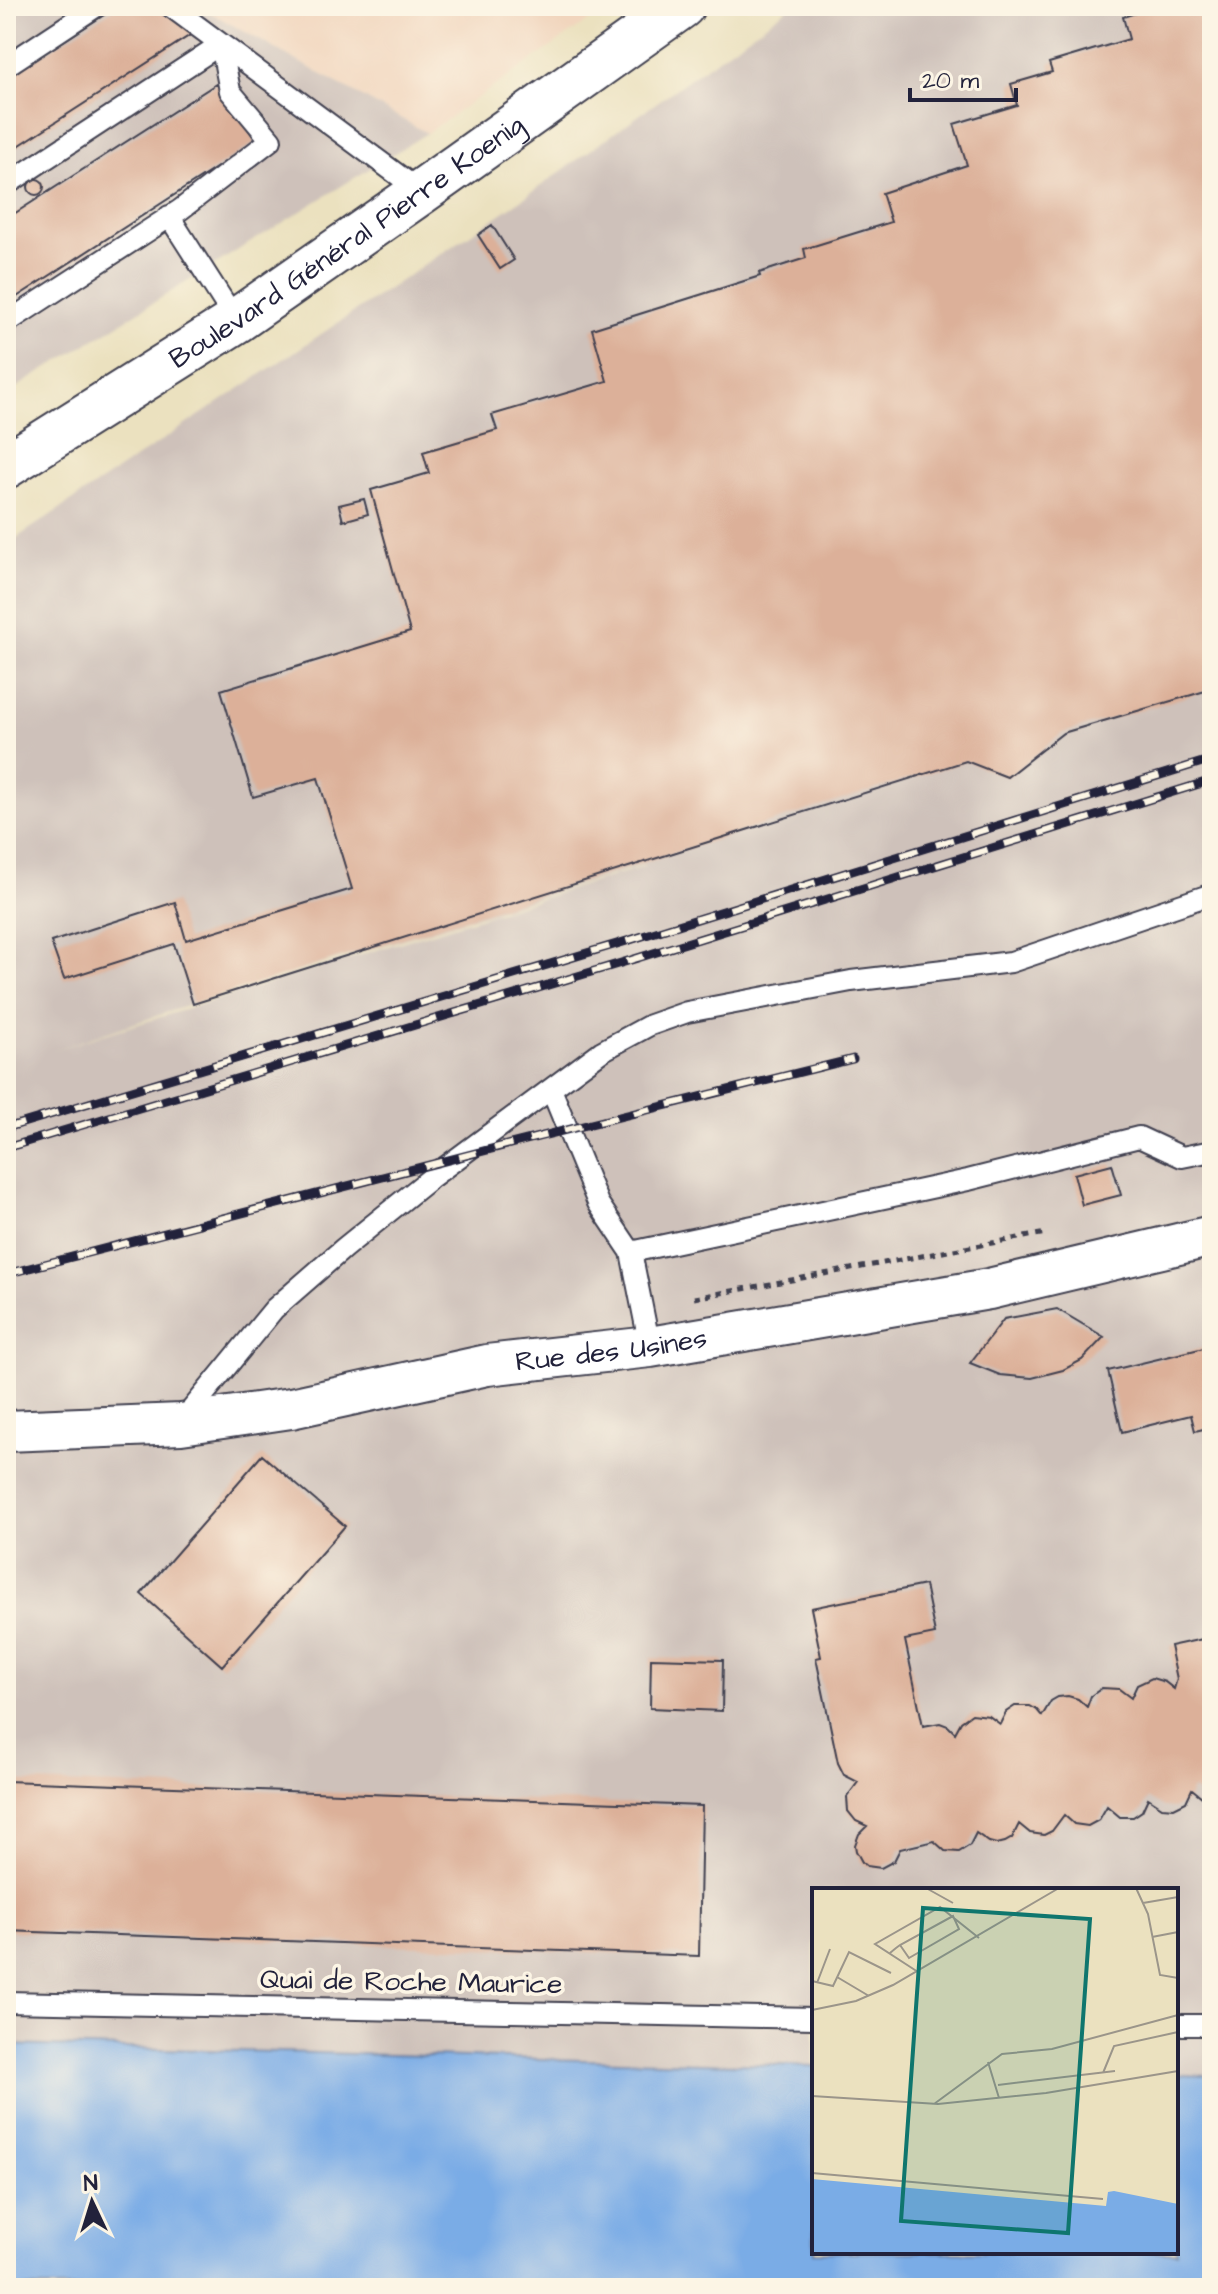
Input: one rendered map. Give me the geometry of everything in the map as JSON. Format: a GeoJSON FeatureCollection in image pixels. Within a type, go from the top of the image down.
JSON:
{"type":"FeatureCollection","features":[{"type":"Feature","properties":{"kind":"main road","name":"Boulevard Général Pierre Koenig"},"geometry":{"type":"LineString","coordinates":[[6,466],[236,321],[682,6]]}},
{"type":"Feature","properties":{"kind":"street","name":"Rue des Usines"},"geometry":{"type":"LineString","coordinates":[[6,1431],[181,1424],[291,1408],[647,1329],[989,1289],[1212,1236]]}},
{"type":"Feature","properties":{"kind":"lane"},"geometry":{"type":"LineString","coordinates":[[6,66],[97,6]]}},
{"type":"Feature","properties":{"kind":"lane"},"geometry":{"type":"LineString","coordinates":[[170,6],[421,192]]}},
{"type":"Feature","properties":{"kind":"lane"},"geometry":{"type":"LineString","coordinates":[[6,185],[221,44]]}},
{"type":"Feature","properties":{"kind":"lane"},"geometry":{"type":"LineString","coordinates":[[6,323],[169,216],[271,140],[230,91],[221,44]]}},
{"type":"Feature","properties":{"kind":"lane"},"geometry":{"type":"LineString","coordinates":[[169,216],[236,321]]}},
{"type":"Feature","properties":{"kind":"lane"},"geometry":{"type":"LineString","coordinates":[[181,1424],[274,1309],[344,1248],[432,1177],[602,1051],[650,1025],[687,1012],[851,981],[1011,962],[1212,894]]}},
{"type":"Feature","properties":{"kind":"lane"},"geometry":{"type":"LineString","coordinates":[[551,1089],[598,1203],[631,1252],[647,1329]]}},
{"type":"Feature","properties":{"kind":"lane"},"geometry":{"type":"LineString","coordinates":[[631,1252],[968,1180],[1139,1137],[1182,1157],[1212,1151]]}},
{"type":"Feature","properties":{"kind":"lane","name":"Quai de Roche Maurice"},"geometry":{"type":"LineString","coordinates":[[6,2002],[812,2018]]}},
{"type":"Feature","properties":{"kind":"lane"},"geometry":{"type":"LineString","coordinates":[[1178,2025],[1212,2025]]}},
{"type":"Feature","properties":{"kind":"path"},"geometry":{"type":"LineString","coordinates":[[647,1329],[680,1300],[1058,1231]]}},
{"type":"Feature","properties":{"kind":"shaded area"},"geometry":{"type":"Polygon","coordinates":[[[6,6],[198,6],[427,133],[6,394],[6,6]]]}},
{"type":"Feature","properties":{"kind":"shaded area"},"geometry":{"type":"Polygon","coordinates":[[[198,6],[610,6],[427,133],[198,6]]]}},
{"type":"Feature","properties":{"kind":"shaded area"},"geometry":{"type":"Polygon","coordinates":[[[791,6],[1212,6],[1212,2076],[1178,2075],[1178,1888],[812,1888],[812,2066],[6,2045],[6,545],[517,203],[791,6]],[[645,866],[193,1004],[51,1051],[645,866]]]}},
{"type":"Feature","properties":{"kind":"water"},"geometry":{"type":"Polygon","coordinates":[[[6,2045],[812,2066],[812,2254],[1178,2254],[1178,2075],[1212,2076],[1212,2288],[6,2288],[6,2045]]]}},
{"type":"Feature","properties":{"kind":"building"},"geometry":{"type":"Polygon","coordinates":[[[118,6],[149,6],[198,30],[6,154],[6,78],[118,6]]]}},
{"type":"Feature","properties":{"kind":"building"},"geometry":{"type":"Polygon","coordinates":[[[1157,6],[1212,6],[1212,689],[1063,733],[1007,777],[966,761],[193,1004],[174,944],[64,979],[51,942],[175,902],[186,940],[352,889],[318,778],[253,797],[221,690],[410,632],[371,490],[429,473],[423,452],[497,430],[492,415],[607,381],[592,329],[760,276],[759,273],[806,258],[804,249],[891,222],[882,193],[967,165],[954,124],[1017,105],[1011,84],[1052,72],[1049,63],[1129,39],[1123,17],[1157,6]]]}},
{"type":"Feature","properties":{"kind":"building"},"geometry":{"type":"Polygon","coordinates":[[[216,84],[254,138],[253,144],[6,304],[6,219],[216,84]]]}},
{"type":"Feature","properties":{"kind":"building"},"geometry":{"type":"Polygon","coordinates":[[[36,179],[42,181],[42,193],[36,195],[30,193],[28,187],[30,181],[36,179]]]}},
{"type":"Feature","properties":{"kind":"building"},"geometry":{"type":"Polygon","coordinates":[[[492,225],[514,260],[500,269],[478,235],[492,225]]]}},
{"type":"Feature","properties":{"kind":"building"},"geometry":{"type":"Polygon","coordinates":[[[364,499],[368,514],[343,521],[339,505],[364,499]]]}},
{"type":"Feature","properties":{"kind":"building"},"geometry":{"type":"Polygon","coordinates":[[[1112,1164],[1121,1195],[1082,1205],[1074,1174],[1112,1164]]]}},
{"type":"Feature","properties":{"kind":"building"},"geometry":{"type":"Polygon","coordinates":[[[1057,1309],[1104,1337],[1082,1360],[1063,1370],[1032,1378],[1000,1375],[970,1363],[1004,1319],[1057,1309]]]}},
{"type":"Feature","properties":{"kind":"building"},"geometry":{"type":"Polygon","coordinates":[[[1212,1346],[1212,1427],[1195,1431],[1191,1415],[1122,1432],[1108,1371],[1212,1346]]]}},
{"type":"Feature","properties":{"kind":"building"},"geometry":{"type":"Polygon","coordinates":[[[262,1455],[345,1526],[222,1666],[141,1594],[262,1455]]]}},
{"type":"Feature","properties":{"kind":"building"},"geometry":{"type":"Polygon","coordinates":[[[925,1585],[935,1634],[905,1640],[923,1726],[940,1723],[955,1733],[961,1722],[972,1714],[989,1716],[1000,1724],[1006,1712],[1015,1706],[1030,1706],[1042,1716],[1051,1701],[1068,1696],[1078,1699],[1087,1707],[1091,1696],[1102,1688],[1119,1689],[1131,1698],[1137,1685],[1152,1678],[1174,1689],[1177,1679],[1170,1646],[1212,1637],[1212,1800],[1192,1789],[1186,1802],[1174,1808],[1162,1807],[1148,1798],[1142,1811],[1133,1817],[1120,1817],[1107,1806],[1099,1820],[1088,1826],[1074,1824],[1064,1815],[1052,1831],[1044,1835],[1030,1833],[1019,1824],[1012,1838],[1005,1842],[989,1842],[976,1833],[970,1845],[959,1852],[945,1851],[934,1841],[900,1849],[894,1861],[881,1868],[867,1866],[855,1845],[859,1834],[867,1826],[856,1821],[848,1811],[847,1797],[858,1782],[844,1775],[838,1763],[816,1658],[821,1657],[811,1608],[925,1585]]]}},
{"type":"Feature","properties":{"kind":"building"},"geometry":{"type":"Polygon","coordinates":[[[651,1658],[723,1660],[722,1711],[650,1708],[651,1658]]]}},
{"type":"Feature","properties":{"kind":"building"},"geometry":{"type":"Polygon","coordinates":[[[6,1781],[702,1806],[699,1956],[6,1931],[6,1781]]]}},
{"type":"Feature","properties":{"kind":"railway"},"geometry":{"type":"LineString","coordinates":[[6,1128],[630,940],[1212,759]]}},
{"type":"Feature","properties":{"kind":"railway"},"geometry":{"type":"LineString","coordinates":[[6,1148],[631,960],[1212,780]]}},
{"type":"Feature","properties":{"kind":"railway"},"geometry":{"type":"LineString","coordinates":[[6,1274],[853,1059]]}}]}
